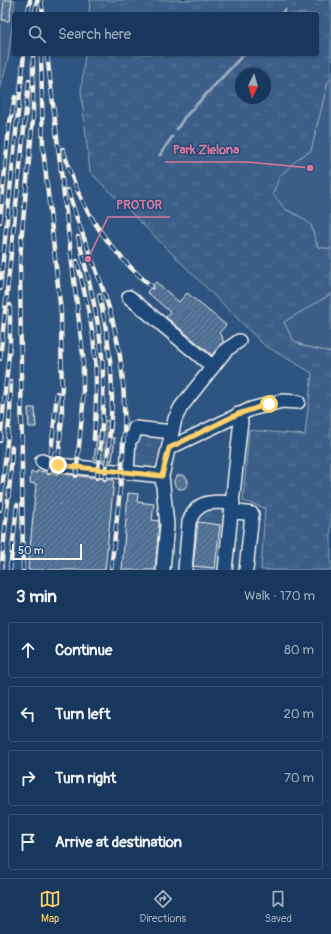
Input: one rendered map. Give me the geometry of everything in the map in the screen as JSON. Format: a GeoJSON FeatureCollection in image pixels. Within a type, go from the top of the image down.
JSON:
{"type":"FeatureCollection","features":[{"type":"Feature","properties":{"kind":"lane"},"geometry":{"type":"LineString","coordinates":[[129,297],[213,367]]}},
{"type":"Feature","properties":{"kind":"lane"},"geometry":{"type":"LineString","coordinates":[[163,570],[167,525],[162,476],[175,419],[181,407],[226,350],[239,341]]}},
{"type":"Feature","properties":{"kind":"lane"},"geometry":{"type":"LineString","coordinates":[[169,448],[251,409],[282,401],[298,402]]}},
{"type":"Feature","properties":{"kind":"lane"},"geometry":{"type":"LineString","coordinates":[[226,570],[240,428],[238,414]]}},
{"type":"Feature","properties":{"kind":"lane"},"geometry":{"type":"LineString","coordinates":[[127,472],[130,440],[133,437],[135,428],[172,432]]}},
{"type":"Feature","properties":{"kind":"lane"},"geometry":{"type":"LineString","coordinates":[[42,461],[58,465],[162,476]]}},
{"type":"Feature","properties":{"kind":"lane"},"geometry":{"type":"LineString","coordinates":[[185,570],[190,522],[192,516],[196,510],[205,504],[213,502],[252,514],[246,570]]}},
{"type":"Feature","properties":{"kind":"shaded area"},"geometry":{"type":"Polygon","coordinates":[[[15,0],[90,0],[89,12],[14,12],[15,0]]]}},
{"type":"Feature","properties":{"kind":"shaded area"},"geometry":{"type":"Polygon","coordinates":[[[12,25],[12,56],[85,56],[81,91],[264,345],[312,373],[305,436],[249,430],[265,507],[261,570],[0,570],[0,90],[8,59],[12,25]]]}},
{"type":"Feature","properties":{"kind":"green space"},"geometry":{"type":"Polygon","coordinates":[[[0,0],[15,0],[14,12],[12,12],[8,59],[0,90],[0,0]]]}},
{"type":"Feature","properties":{"kind":"green space"},"geometry":{"type":"Polygon","coordinates":[[[90,0],[331,0],[331,79],[328,82],[311,151],[299,158],[285,209],[301,217],[311,225],[318,247],[331,249],[331,294],[284,322],[293,340],[303,346],[331,352],[331,570],[261,570],[265,508],[243,501],[249,430],[305,435],[312,373],[264,345],[90,172],[81,91],[85,56],[319,56],[319,12],[89,12],[90,0]]]}},
{"type":"Feature","properties":{"kind":"green space"},"geometry":{"type":"Polygon","coordinates":[[[331,79],[331,249],[318,247],[311,225],[301,217],[285,209],[273,194],[279,177],[299,158],[311,151],[328,82],[331,79]]]}},
{"type":"Feature","properties":{"kind":"green space"},"geometry":{"type":"Polygon","coordinates":[[[331,294],[331,352],[304,346],[293,340],[284,322],[331,294]]]}},
{"type":"Feature","properties":{"kind":"green space"},"geometry":{"type":"Polygon","coordinates":[[[136,434],[165,437],[159,465],[152,470],[131,467],[136,434]]]}},
{"type":"Feature","properties":{"kind":"green space"},"geometry":{"type":"Polygon","coordinates":[[[226,506],[221,570],[187,570],[190,566],[215,568],[220,525],[195,522],[201,509],[226,506]]]}},
{"type":"Feature","properties":{"kind":"building"},"geometry":{"type":"Polygon","coordinates":[[[4,0],[12,0],[9,21],[2,20],[4,0]]]}},
{"type":"Feature","properties":{"kind":"building"},"geometry":{"type":"Polygon","coordinates":[[[156,282],[179,302],[187,293],[226,325],[219,333],[223,337],[222,339],[224,341],[212,355],[166,317],[170,312],[147,292],[156,282]]]}},
{"type":"Feature","properties":{"kind":"building"},"geometry":{"type":"Polygon","coordinates":[[[28,408],[35,408],[36,427],[29,427],[28,408]]]}},
{"type":"Feature","properties":{"kind":"building"},"geometry":{"type":"Polygon","coordinates":[[[101,420],[113,422],[111,438],[115,438],[112,461],[94,459],[101,420]]]}},
{"type":"Feature","properties":{"kind":"building"},"geometry":{"type":"Polygon","coordinates":[[[37,471],[114,480],[105,570],[28,570],[36,484],[30,483],[31,472],[37,473],[37,471]]]}},
{"type":"Feature","properties":{"kind":"building"},"geometry":{"type":"Polygon","coordinates":[[[181,475],[186,477],[188,482],[186,487],[181,489],[176,487],[174,482],[176,477],[181,475]]]}},
{"type":"Feature","properties":{"kind":"building"},"geometry":{"type":"Polygon","coordinates":[[[128,493],[138,494],[137,502],[154,504],[152,520],[159,521],[155,570],[122,570],[128,493]]]}},
{"type":"Feature","properties":{"kind":"building"},"geometry":{"type":"Polygon","coordinates":[[[198,522],[220,525],[215,568],[193,566],[198,522]]]}},
{"type":"Feature","properties":{"kind":"waterway"},"geometry":{"type":"LineString","coordinates":[[177,129],[184,118],[242,56]]}},
{"type":"Feature","properties":{"kind":"waterway"},"geometry":{"type":"LineString","coordinates":[[160,155],[172,137]]}},
{"type":"Feature","properties":{"kind":"railway"},"geometry":{"type":"LineString","coordinates":[[28,12],[30,0]]}},
{"type":"Feature","properties":{"kind":"railway"},"geometry":{"type":"LineString","coordinates":[[35,12],[37,0]]}},
{"type":"Feature","properties":{"kind":"railway"},"geometry":{"type":"LineString","coordinates":[[41,0],[43,12]]}},
{"type":"Feature","properties":{"kind":"railway"},"geometry":{"type":"LineString","coordinates":[[0,289],[24,56]]}},
{"type":"Feature","properties":{"kind":"railway"},"geometry":{"type":"LineString","coordinates":[[23,570],[20,262],[33,119],[33,56]]}},
{"type":"Feature","properties":{"kind":"railway"},"geometry":{"type":"LineString","coordinates":[[41,56],[43,148],[61,313],[62,416],[57,473]]}},
{"type":"Feature","properties":{"kind":"railway"},"geometry":{"type":"LineString","coordinates":[[47,56],[83,355],[83,405],[76,476]]}},
{"type":"Feature","properties":{"kind":"railway"},"geometry":{"type":"LineString","coordinates":[[0,359],[29,81]]}},
{"type":"Feature","properties":{"kind":"railway"},"geometry":{"type":"LineString","coordinates":[[0,222],[9,128],[15,97]]}},
{"type":"Feature","properties":{"kind":"railway"},"geometry":{"type":"LineString","coordinates":[[63,149],[69,170],[77,189],[96,225],[121,257],[152,287]]}},
{"type":"Feature","properties":{"kind":"railway"},"geometry":{"type":"LineString","coordinates":[[68,190],[113,321],[122,368],[124,397],[123,455],[111,570]]}},
{"type":"Feature","properties":{"kind":"railway"},"geometry":{"type":"LineString","coordinates":[[78,237],[94,305],[102,363],[103,412],[97,478]]}},
{"type":"Feature","properties":{"kind":"railway"},"geometry":{"type":"LineString","coordinates":[[77,261],[84,288],[93,336],[96,387],[94,439]]}},
{"type":"Feature","properties":{"kind":"railway"},"geometry":{"type":"LineString","coordinates":[[99,295],[108,347],[112,386],[111,419],[105,479]]}},
{"type":"Feature","properties":{"kind":"railway"},"geometry":{"type":"LineString","coordinates":[[0,441],[10,344],[10,305]]}},
{"type":"Feature","properties":{"kind":"railway"},"geometry":{"type":"LineString","coordinates":[[0,510],[10,413],[11,382]]}},
{"type":"Feature","properties":{"kind":"railway"},"geometry":{"type":"LineString","coordinates":[[49,473],[57,393]]}},
{"type":"Feature","properties":{"kind":"railway"},"geometry":{"type":"LineString","coordinates":[[1,570],[12,447]]}},
{"type":"Feature","properties":{"kind":"railway"},"geometry":{"type":"LineString","coordinates":[[10,570],[17,505]]}},
{"type":"Feature","properties":{"kind":"place","name":"Park Zielona"},"geometry":{"type":"Point","coordinates":[310,168]}},
{"type":"Feature","properties":{"kind":"place","name":"PROTOR"},"geometry":{"type":"Point","coordinates":[88,259]}},
{"type":"Feature","properties":{"kind":"route"},"geometry":{"type":"LineString","coordinates":[[58,465],[162,476],[169,448],[238,414],[269,404]]}}]}
